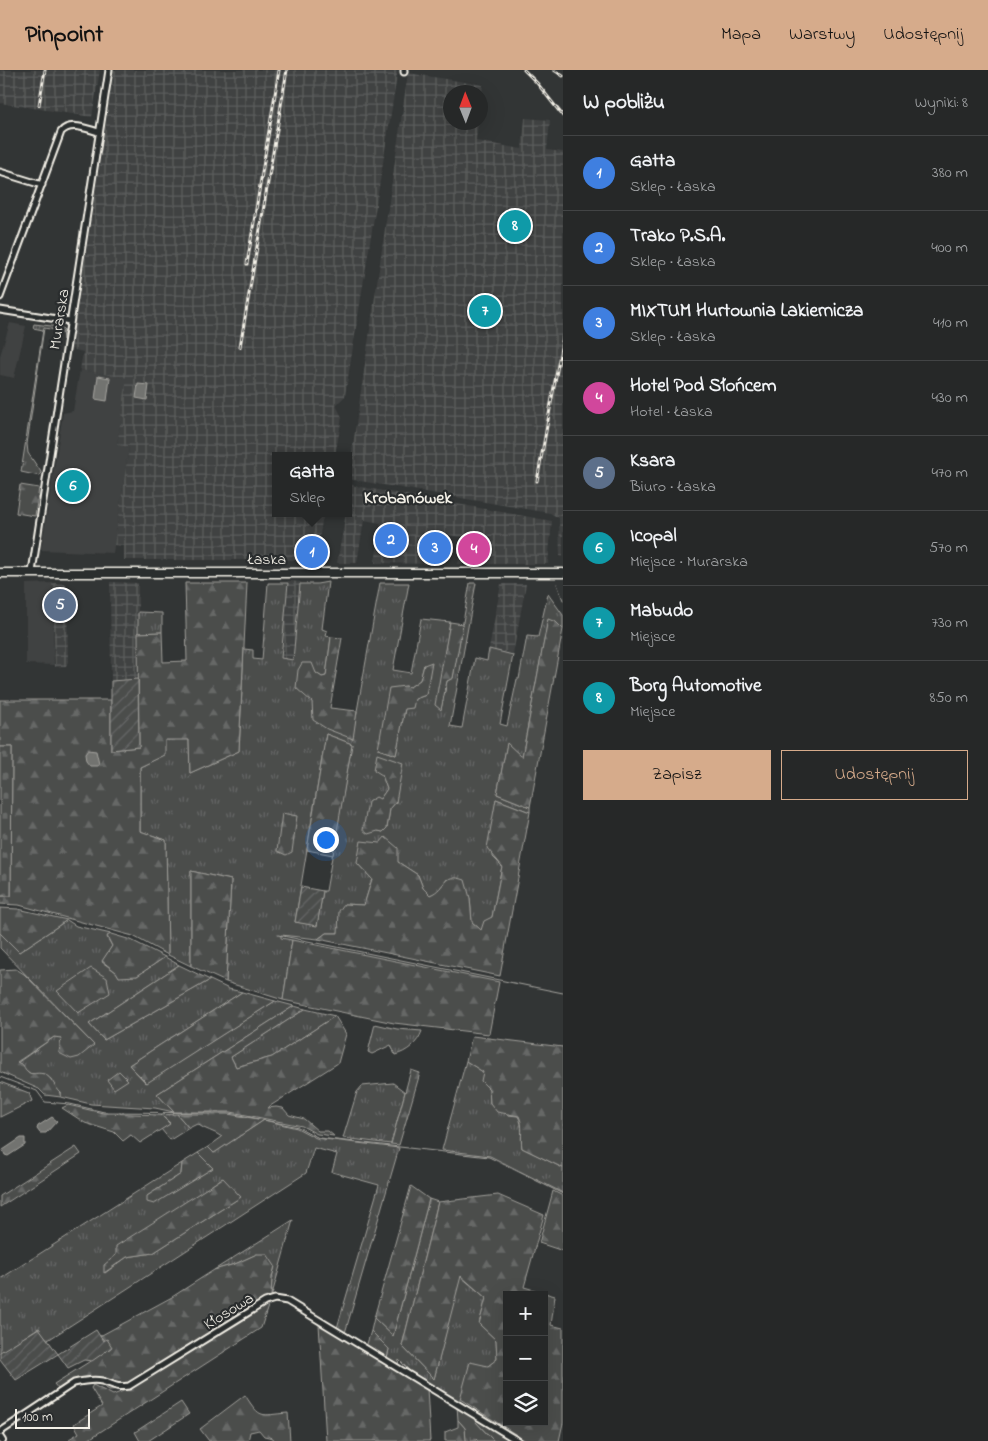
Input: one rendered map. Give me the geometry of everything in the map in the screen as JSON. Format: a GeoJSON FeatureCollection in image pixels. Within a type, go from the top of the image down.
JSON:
{"type":"FeatureCollection","features":[{"type":"Feature","properties":{"kind":"main road","name":"Łaska"},"geometry":{"type":"LineString","coordinates":[[0,572],[563,573]]}},
{"type":"Feature","properties":{"kind":"street","name":"Murarska"},"geometry":{"type":"LineString","coordinates":[[32,572],[109,70]]}},
{"type":"Feature","properties":{"kind":"street"},"geometry":{"type":"LineString","coordinates":[[0,297],[61,132],[68,126],[99,132]]}},
{"type":"Feature","properties":{"kind":"street"},"geometry":{"type":"LineString","coordinates":[[0,172],[42,185]]}},
{"type":"Feature","properties":{"kind":"street"},"geometry":{"type":"LineString","coordinates":[[0,310],[70,321]]}},
{"type":"Feature","properties":{"kind":"street","name":"Kłosowa"},"geometry":{"type":"LineString","coordinates":[[0,1432],[74,1383],[88,1380],[102,1381],[118,1388],[130,1386],[265,1302],[275,1299],[287,1301],[518,1441]]}},
{"type":"Feature","properties":{"kind":"shaded area"},"geometry":{"type":"Polygon","coordinates":[[[0,70],[100,70],[92,117],[0,103],[0,70]]]}},
{"type":"Feature","properties":{"kind":"shaded area"},"geometry":{"type":"Polygon","coordinates":[[[114,70],[398,70],[345,396],[336,405],[342,417],[336,452],[272,452],[272,517],[324,517],[316,560],[124,560],[124,546],[114,545],[129,447],[117,445],[127,378],[80,370],[83,352],[71,349],[114,70]]]}},
{"type":"Feature","properties":{"kind":"shaded area"},"geometry":{"type":"Polygon","coordinates":[[[408,73],[483,85],[443,85],[443,130],[477,130],[476,141],[522,149],[525,118],[550,120],[547,150],[563,152],[563,557],[560,556],[559,518],[550,513],[352,480],[352,452],[408,73]]]}},
{"type":"Feature","properties":{"kind":"shaded area"},"geometry":{"type":"Polygon","coordinates":[[[10,323],[26,326],[14,378],[0,375],[0,356],[10,323]]]}},
{"type":"Feature","properties":{"kind":"shaded area"},"geometry":{"type":"Polygon","coordinates":[[[80,370],[128,378],[117,445],[129,447],[113,553],[41,550],[63,413],[73,411],[80,370]]]}},
{"type":"Feature","properties":{"kind":"shaded area"},"geometry":{"type":"Polygon","coordinates":[[[98,376],[110,378],[107,401],[95,399],[98,376]]]}},
{"type":"Feature","properties":{"kind":"shaded area"},"geometry":{"type":"Polygon","coordinates":[[[138,384],[149,385],[147,400],[136,398],[138,384]]]}},
{"type":"Feature","properties":{"kind":"shaded area"},"geometry":{"type":"Polygon","coordinates":[[[352,485],[552,521],[548,564],[485,564],[487,541],[442,534],[436,564],[375,563],[381,523],[364,520],[357,563],[337,563],[345,517],[352,517],[352,485]]]}},
{"type":"Feature","properties":{"kind":"shaded area"},"geometry":{"type":"Polygon","coordinates":[[[462,538],[487,541],[485,564],[458,564],[462,538]]]}},
{"type":"Feature","properties":{"kind":"shaded area"},"geometry":{"type":"Polygon","coordinates":[[[288,581],[301,582],[293,660],[281,659],[288,581]]]}},
{"type":"Feature","properties":{"kind":"shaded area"},"geometry":{"type":"Polygon","coordinates":[[[110,582],[138,583],[138,679],[111,681],[110,582]]]}},
{"type":"Feature","properties":{"kind":"shaded area"},"geometry":{"type":"Polygon","coordinates":[[[52,583],[54,665],[26,664],[26,584],[52,583]]]}},
{"type":"Feature","properties":{"kind":"shaded area"},"geometry":{"type":"Polygon","coordinates":[[[52,583],[64,583],[67,586],[68,662],[66,666],[55,667],[52,583]]]}},
{"type":"Feature","properties":{"kind":"shaded area"},"geometry":{"type":"Polygon","coordinates":[[[501,584],[526,584],[513,654],[489,649],[501,584]]]}},
{"type":"Feature","properties":{"kind":"shaded area"},"geometry":{"type":"Polygon","coordinates":[[[88,750],[96,751],[98,766],[90,766],[86,761],[85,754],[88,750]]]}},
{"type":"Feature","properties":{"kind":"shaded area"},"geometry":{"type":"Polygon","coordinates":[[[52,1117],[57,1121],[46,1133],[40,1133],[37,1129],[38,1126],[52,1117]]]}},
{"type":"Feature","properties":{"kind":"shaded area"},"geometry":{"type":"Polygon","coordinates":[[[21,1138],[25,1138],[25,1145],[8,1156],[5,1155],[3,1150],[21,1138]]]}},
{"type":"Feature","properties":{"kind":"green space"},"geometry":{"type":"Polygon","coordinates":[[[34,324],[60,327],[64,331],[63,340],[62,331],[44,328],[27,444],[28,453],[41,472],[40,476],[21,472],[43,330],[33,328],[34,324]]]}},
{"type":"Feature","properties":{"kind":"green space"},"geometry":{"type":"Polygon","coordinates":[[[20,485],[39,488],[35,516],[16,513],[20,485]]]}},
{"type":"Feature","properties":{"kind":"green space"},"geometry":{"type":"Polygon","coordinates":[[[328,582],[322,629],[327,631],[326,636],[331,637],[326,676],[322,677],[316,673],[312,702],[352,739],[380,583],[409,583],[393,670],[411,673],[421,619],[450,622],[436,705],[441,709],[447,681],[453,678],[470,583],[476,583],[450,726],[462,728],[475,658],[487,661],[489,649],[513,655],[500,724],[507,726],[517,679],[519,679],[527,636],[538,637],[548,594],[563,615],[563,629],[556,622],[548,620],[522,757],[507,744],[497,794],[530,807],[530,812],[496,799],[493,857],[502,866],[492,917],[481,930],[472,922],[470,898],[447,879],[437,892],[430,895],[423,888],[418,875],[398,862],[380,843],[357,863],[372,879],[364,905],[344,904],[338,933],[326,933],[318,939],[281,935],[281,938],[292,940],[283,1000],[226,982],[231,880],[191,871],[191,966],[168,955],[166,840],[140,831],[140,767],[164,755],[165,740],[189,739],[190,773],[239,751],[244,649],[253,650],[253,659],[262,660],[268,583],[288,583],[281,658],[293,660],[300,584],[328,582]],[[424,665],[420,680],[410,687],[405,686],[378,749],[396,755],[405,708],[415,699],[426,695],[424,665]],[[326,734],[295,922],[317,925],[323,891],[326,891],[352,744],[326,734]],[[382,775],[387,789],[380,799],[378,831],[383,832],[387,828],[390,809],[396,802],[382,775]]]}},
{"type":"Feature","properties":{"kind":"green space"},"geometry":{"type":"Polygon","coordinates":[[[185,583],[247,583],[239,751],[190,773],[189,740],[165,740],[165,755],[140,767],[140,831],[166,840],[168,955],[133,936],[19,905],[0,904],[0,896],[11,896],[12,747],[0,747],[0,700],[111,700],[111,750],[139,747],[138,633],[162,632],[163,662],[187,661],[185,583]]]}},
{"type":"Feature","properties":{"kind":"green space"},"geometry":{"type":"Polygon","coordinates":[[[138,612],[162,613],[162,632],[138,633],[138,612]]]}},
{"type":"Feature","properties":{"kind":"green space"},"geometry":{"type":"Polygon","coordinates":[[[548,619],[556,622],[563,629],[530,807],[497,794],[507,743],[522,757],[548,619]]]}},
{"type":"Feature","properties":{"kind":"green space"},"geometry":{"type":"Polygon","coordinates":[[[450,622],[463,624],[453,678],[447,681],[441,710],[435,705],[450,622]]]}},
{"type":"Feature","properties":{"kind":"green space"},"geometry":{"type":"Polygon","coordinates":[[[331,637],[342,638],[330,708],[357,711],[353,739],[327,729],[313,720],[312,702],[296,688],[298,670],[302,663],[312,663],[316,673],[322,677],[326,676],[331,637]]]}},
{"type":"Feature","properties":{"kind":"green space"},"geometry":{"type":"Polygon","coordinates":[[[432,662],[426,695],[415,699],[413,708],[405,709],[396,755],[378,749],[389,688],[410,687],[420,680],[424,665],[432,662]]]}},
{"type":"Feature","properties":{"kind":"green space"},"geometry":{"type":"Polygon","coordinates":[[[138,679],[139,747],[111,750],[111,681],[138,679]]]}},
{"type":"Feature","properties":{"kind":"green space"},"geometry":{"type":"Polygon","coordinates":[[[326,734],[352,744],[333,855],[307,850],[326,734]]]}},
{"type":"Feature","properties":{"kind":"green space"},"geometry":{"type":"Polygon","coordinates":[[[0,747],[12,747],[11,896],[0,896],[0,747]]]}},
{"type":"Feature","properties":{"kind":"green space"},"geometry":{"type":"Polygon","coordinates":[[[377,754],[403,763],[396,802],[390,809],[387,828],[383,832],[378,831],[368,834],[363,830],[368,802],[376,797],[380,799],[387,789],[382,775],[374,770],[377,754]]]}},
{"type":"Feature","properties":{"kind":"green space"},"geometry":{"type":"Polygon","coordinates":[[[496,799],[530,812],[500,976],[318,939],[326,933],[338,933],[339,911],[344,904],[364,905],[372,879],[357,863],[361,841],[380,843],[385,837],[398,848],[398,862],[418,875],[423,888],[430,895],[448,879],[458,878],[465,880],[470,898],[472,922],[481,930],[484,921],[492,917],[502,866],[487,848],[496,799]]]}},
{"type":"Feature","properties":{"kind":"green space"},"geometry":{"type":"Polygon","coordinates":[[[282,813],[297,816],[292,852],[286,855],[277,851],[282,813]]]}},
{"type":"Feature","properties":{"kind":"green space"},"geometry":{"type":"Polygon","coordinates":[[[191,871],[231,880],[226,982],[191,966],[191,871]]]}},
{"type":"Feature","properties":{"kind":"green space"},"geometry":{"type":"Polygon","coordinates":[[[301,887],[323,891],[317,926],[295,922],[301,887]]]}},
{"type":"Feature","properties":{"kind":"green space"},"geometry":{"type":"Polygon","coordinates":[[[0,908],[18,909],[67,920],[19,952],[0,933],[0,908]]]}},
{"type":"Feature","properties":{"kind":"green space"},"geometry":{"type":"Polygon","coordinates":[[[67,920],[76,926],[111,934],[107,937],[112,946],[102,962],[116,972],[137,976],[165,957],[179,965],[89,1024],[104,1040],[210,980],[229,989],[242,992],[129,1065],[146,1083],[275,1001],[294,1006],[157,1094],[174,1112],[155,1108],[91,1104],[61,1097],[61,1093],[56,1089],[51,1079],[44,1074],[31,1074],[17,1063],[54,1037],[62,1037],[59,1053],[94,1045],[0,948],[0,933],[19,952],[67,920]]]}},
{"type":"Feature","properties":{"kind":"green space"},"geometry":{"type":"Polygon","coordinates":[[[111,934],[131,940],[165,957],[137,976],[119,977],[116,972],[102,961],[112,946],[107,936],[111,934]]]}},
{"type":"Feature","properties":{"kind":"green space"},"geometry":{"type":"Polygon","coordinates":[[[292,940],[499,982],[489,1034],[394,1023],[283,1000],[292,940]]]}},
{"type":"Feature","properties":{"kind":"green space"},"geometry":{"type":"Polygon","coordinates":[[[179,965],[210,980],[104,1040],[89,1024],[179,965]]]}},
{"type":"Feature","properties":{"kind":"green space"},"geometry":{"type":"Polygon","coordinates":[[[91,968],[107,978],[110,993],[78,1013],[57,991],[91,968]]]}},
{"type":"Feature","properties":{"kind":"green space"},"geometry":{"type":"Polygon","coordinates":[[[16,969],[24,974],[94,1045],[79,1057],[71,1059],[59,1053],[61,1038],[54,1037],[17,1062],[32,1074],[40,1073],[47,1075],[61,1093],[61,1097],[45,1095],[39,1089],[0,1072],[0,970],[16,969]]]}},
{"type":"Feature","properties":{"kind":"green space"},"geometry":{"type":"Polygon","coordinates":[[[242,992],[275,1001],[147,1083],[129,1065],[242,992]]]}},
{"type":"Feature","properties":{"kind":"green space"},"geometry":{"type":"Polygon","coordinates":[[[294,1006],[305,1009],[231,1057],[236,1067],[272,1057],[335,1016],[346,1034],[338,1063],[267,1108],[283,1108],[289,1115],[304,1119],[318,1131],[328,1131],[334,1136],[317,1134],[302,1126],[231,1112],[174,1112],[157,1094],[294,1006]]]}},
{"type":"Feature","properties":{"kind":"green space"},"geometry":{"type":"Polygon","coordinates":[[[305,1009],[335,1016],[272,1057],[236,1067],[231,1057],[305,1009]]]}},
{"type":"Feature","properties":{"kind":"green space"},"geometry":{"type":"Polygon","coordinates":[[[375,1024],[397,1029],[422,1031],[415,1043],[404,1052],[395,1055],[391,1045],[372,1054],[368,1052],[375,1024]]]}},
{"type":"Feature","properties":{"kind":"green space"},"geometry":{"type":"Polygon","coordinates":[[[472,1036],[563,1047],[563,1168],[522,1148],[519,1116],[497,1112],[490,1103],[489,1089],[481,1081],[483,1072],[466,1061],[472,1036]]]}},
{"type":"Feature","properties":{"kind":"green space"},"geometry":{"type":"Polygon","coordinates":[[[466,1061],[483,1072],[489,1089],[490,1103],[508,1115],[518,1116],[522,1148],[563,1168],[563,1193],[490,1156],[442,1150],[466,1061]]]}},
{"type":"Feature","properties":{"kind":"green space"},"geometry":{"type":"Polygon","coordinates":[[[411,1070],[420,1073],[399,1145],[391,1144],[411,1070]]]}},
{"type":"Feature","properties":{"kind":"green space"},"geometry":{"type":"Polygon","coordinates":[[[119,1071],[128,1080],[114,1089],[107,1080],[119,1071]]]}},
{"type":"Feature","properties":{"kind":"green space"},"geometry":{"type":"Polygon","coordinates":[[[0,1082],[29,1093],[32,1101],[0,1117],[0,1082]]]}},
{"type":"Feature","properties":{"kind":"green space"},"geometry":{"type":"Polygon","coordinates":[[[393,1083],[405,1092],[391,1144],[343,1138],[357,1092],[362,1086],[393,1083]]]}},
{"type":"Feature","properties":{"kind":"green space"},"geometry":{"type":"Polygon","coordinates":[[[68,1105],[103,1113],[161,1115],[170,1124],[140,1143],[131,1135],[123,1141],[114,1132],[85,1123],[62,1108],[68,1105]]]}},
{"type":"Feature","properties":{"kind":"green space"},"geometry":{"type":"Polygon","coordinates":[[[177,1114],[189,1128],[170,1140],[161,1129],[170,1123],[161,1115],[177,1114]]]}},
{"type":"Feature","properties":{"kind":"green space"},"geometry":{"type":"Polygon","coordinates":[[[177,1114],[228,1114],[264,1120],[214,1153],[208,1147],[222,1137],[197,1124],[189,1128],[177,1114]]]}},
{"type":"Feature","properties":{"kind":"green space"},"geometry":{"type":"Polygon","coordinates":[[[264,1120],[297,1128],[316,1138],[399,1148],[345,1333],[337,1328],[379,1185],[332,1172],[337,1154],[314,1148],[306,1173],[48,1340],[38,1328],[0,1353],[0,1279],[182,1163],[181,1174],[147,1196],[154,1203],[213,1168],[198,1153],[208,1147],[214,1153],[264,1120]],[[222,1178],[116,1255],[105,1273],[127,1257],[153,1253],[241,1197],[222,1178]]]}},
{"type":"Feature","properties":{"kind":"green space"},"geometry":{"type":"Polygon","coordinates":[[[76,1147],[81,1154],[0,1207],[0,1196],[76,1147]]]}},
{"type":"Feature","properties":{"kind":"green space"},"geometry":{"type":"Polygon","coordinates":[[[198,1153],[213,1168],[154,1204],[147,1202],[147,1196],[181,1174],[182,1163],[198,1153]]]}},
{"type":"Feature","properties":{"kind":"green space"},"geometry":{"type":"Polygon","coordinates":[[[223,1178],[241,1197],[153,1253],[127,1257],[104,1273],[104,1265],[116,1255],[116,1246],[223,1178]]]}},
{"type":"Feature","properties":{"kind":"green space"},"geometry":{"type":"Polygon","coordinates":[[[411,1186],[429,1199],[393,1336],[374,1318],[411,1186]]]}},
{"type":"Feature","properties":{"kind":"green space"},"geometry":{"type":"Polygon","coordinates":[[[553,1191],[563,1196],[563,1251],[539,1243],[553,1191]]]}},
{"type":"Feature","properties":{"kind":"green space"},"geometry":{"type":"Polygon","coordinates":[[[498,1195],[544,1215],[524,1287],[538,1291],[503,1291],[503,1426],[548,1426],[548,1294],[555,1296],[551,1325],[563,1328],[563,1423],[559,1441],[526,1441],[460,1399],[470,1362],[488,1366],[497,1359],[496,1340],[479,1324],[486,1298],[461,1276],[434,1379],[402,1346],[438,1202],[498,1195]]]}},
{"type":"Feature","properties":{"kind":"green space"},"geometry":{"type":"Polygon","coordinates":[[[429,1199],[438,1202],[402,1346],[434,1379],[460,1276],[486,1298],[479,1324],[496,1340],[497,1359],[488,1366],[460,1399],[459,1403],[415,1376],[399,1360],[398,1365],[387,1359],[389,1349],[371,1331],[374,1318],[393,1336],[429,1199]]]}},
{"type":"Feature","properties":{"kind":"green space"},"geometry":{"type":"Polygon","coordinates":[[[293,1220],[271,1298],[272,1277],[275,1266],[257,1254],[235,1264],[214,1270],[293,1220]]]}},
{"type":"Feature","properties":{"kind":"green space"},"geometry":{"type":"Polygon","coordinates":[[[257,1254],[267,1254],[275,1266],[272,1277],[271,1298],[262,1301],[124,1389],[109,1390],[91,1378],[60,1391],[54,1384],[111,1348],[100,1336],[172,1297],[214,1270],[235,1264],[257,1254]]]}},
{"type":"Feature","properties":{"kind":"green space"},"geometry":{"type":"Polygon","coordinates":[[[269,1303],[261,1328],[86,1441],[71,1441],[69,1439],[79,1433],[74,1424],[102,1406],[91,1388],[93,1385],[113,1395],[126,1390],[269,1303]]]}},
{"type":"Feature","properties":{"kind":"green space"},"geometry":{"type":"Polygon","coordinates":[[[319,1324],[427,1388],[430,1441],[326,1441],[319,1324]]]}},
{"type":"Feature","properties":{"kind":"green space"},"geometry":{"type":"Polygon","coordinates":[[[39,1328],[58,1354],[16,1380],[0,1359],[0,1352],[39,1328]]]}},
{"type":"Feature","properties":{"kind":"green space"},"geometry":{"type":"Polygon","coordinates":[[[96,1330],[103,1341],[107,1339],[112,1347],[92,1361],[84,1360],[68,1368],[58,1354],[96,1330]]]}},
{"type":"Feature","properties":{"kind":"green space"},"geometry":{"type":"Polygon","coordinates":[[[371,1331],[389,1349],[387,1359],[366,1347],[371,1331]]]}},
{"type":"Feature","properties":{"kind":"green space"},"geometry":{"type":"Polygon","coordinates":[[[245,1395],[255,1409],[262,1414],[288,1413],[290,1441],[274,1441],[273,1438],[264,1436],[259,1430],[250,1432],[248,1441],[209,1441],[200,1429],[245,1395]]]}},
{"type":"Feature","properties":{"kind":"green space"},"geometry":{"type":"Polygon","coordinates":[[[181,1402],[189,1414],[148,1441],[140,1441],[135,1432],[181,1402]]]}},
{"type":"Feature","properties":{"kind":"green space"},"geometry":{"type":"Polygon","coordinates":[[[457,1406],[475,1416],[475,1421],[494,1441],[478,1441],[476,1439],[476,1441],[466,1441],[465,1428],[458,1420],[457,1406]]]}},
{"type":"Feature","properties":{"kind":"green space"},"geometry":{"type":"Polygon","coordinates":[[[475,1416],[507,1435],[507,1441],[494,1441],[475,1421],[475,1416]]]}},
{"type":"Feature","properties":{"kind":"green space"},"geometry":{"type":"Polygon","coordinates":[[[458,1420],[465,1428],[466,1441],[445,1441],[445,1432],[458,1427],[458,1420]]]}},
{"type":"Feature","properties":{"kind":"waterway"},"geometry":{"type":"LineString","coordinates":[[557,584],[563,600]]}},
{"type":"Feature","properties":{"kind":"waterway"},"geometry":{"type":"LineString","coordinates":[[278,935],[563,993]]}},
{"type":"Feature","properties":{"kind":"waterway"},"geometry":{"type":"LineString","coordinates":[[0,1077],[37,1091],[45,1102],[70,1104],[104,1112],[230,1113],[298,1127],[319,1138],[489,1157],[563,1194]]}},
{"type":"Feature","properties":{"kind":"railway"},"geometry":{"type":"LineString","coordinates":[[39,105],[45,70]]}},
{"type":"Feature","properties":{"kind":"railway"},"geometry":{"type":"LineString","coordinates":[[247,264],[279,70]]}},
{"type":"Feature","properties":{"kind":"railway"},"geometry":{"type":"LineString","coordinates":[[240,347],[287,70]]}},
{"type":"Feature","properties":{"kind":"railway"},"geometry":{"type":"LineString","coordinates":[[524,70],[537,83],[563,116]]}},
{"type":"Feature","properties":{"kind":"railway"},"geometry":{"type":"LineString","coordinates":[[554,70],[563,76]]}},
{"type":"Feature","properties":{"kind":"railway"},"geometry":{"type":"LineString","coordinates":[[537,481],[563,337]]}},
{"type":"Feature","properties":{"kind":"place","name":"Borg Automotive"},"geometry":{"type":"Point","coordinates":[515,226]}},
{"type":"Feature","properties":{"kind":"place","name":"Mabudo"},"geometry":{"type":"Point","coordinates":[485,311]}},
{"type":"Feature","properties":{"kind":"place","name":"Icopal"},"geometry":{"type":"Point","coordinates":[73,486]}},
{"type":"Feature","properties":{"kind":"place","name":"Trako P.S.A."},"geometry":{"type":"Point","coordinates":[391,540]}},
{"type":"Feature","properties":{"kind":"place","name":"MIXTUM Hurtownia Lakiernicza"},"geometry":{"type":"Point","coordinates":[435,548]}},
{"type":"Feature","properties":{"kind":"place","name":"Hotel Pod Słońcem"},"geometry":{"type":"Point","coordinates":[474,549]}},
{"type":"Feature","properties":{"kind":"place","name":"Gatta"},"geometry":{"type":"Point","coordinates":[312,552]}},
{"type":"Feature","properties":{"kind":"place","name":"Ksara"},"geometry":{"type":"Point","coordinates":[60,605]}},
{"type":"Feature","properties":{"kind":"district","name":"Krobanówek"},"geometry":{"type":"Point","coordinates":[408,497]}}]}
